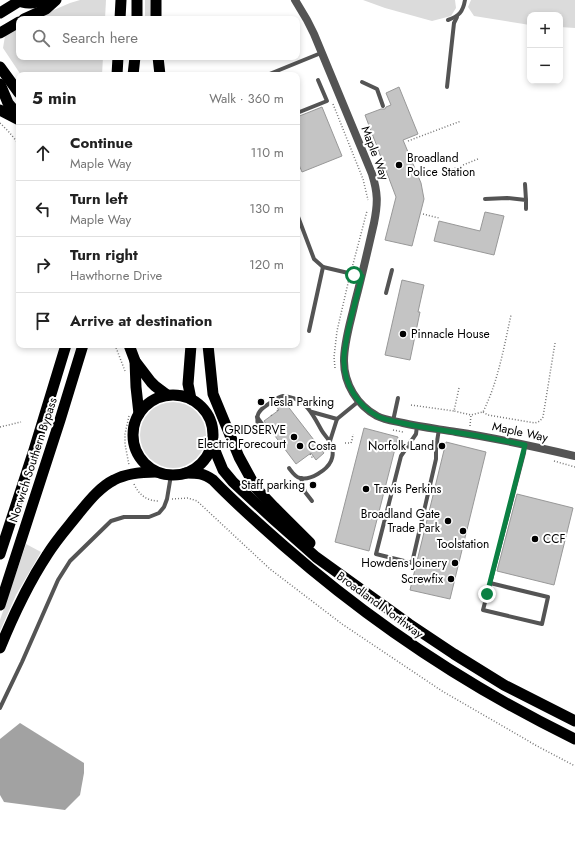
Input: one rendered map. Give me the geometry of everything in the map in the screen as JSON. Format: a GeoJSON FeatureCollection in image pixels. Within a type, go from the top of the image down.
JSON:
{"type":"FeatureCollection","features":[{"type":"Feature","properties":{"kind":"highway"},"geometry":{"type":"LineString","coordinates":[[0,13],[19,0],[30,4],[44,0]]}},
{"type":"Feature","properties":{"kind":"highway"},"geometry":{"type":"LineString","coordinates":[[31,16],[46,9],[56,0]]}},
{"type":"Feature","properties":{"kind":"highway"},"geometry":{"type":"LineString","coordinates":[[120,16],[121,0]]}},
{"type":"Feature","properties":{"kind":"highway"},"geometry":{"type":"LineString","coordinates":[[137,0],[137,16]]}},
{"type":"Feature","properties":{"kind":"highway"},"geometry":{"type":"LineString","coordinates":[[156,0],[156,16]]}},
{"type":"Feature","properties":{"kind":"highway"},"geometry":{"type":"LineString","coordinates":[[0,33],[16,24]]}},
{"type":"Feature","properties":{"kind":"highway"},"geometry":{"type":"LineString","coordinates":[[117,72],[118,60]]}},
{"type":"Feature","properties":{"kind":"highway"},"geometry":{"type":"LineString","coordinates":[[134,72],[135,60]]}},
{"type":"Feature","properties":{"kind":"highway"},"geometry":{"type":"LineString","coordinates":[[158,60],[160,72]]}},
{"type":"Feature","properties":{"kind":"highway"},"geometry":{"type":"LineString","coordinates":[[0,67],[16,89]]}},
{"type":"Feature","properties":{"kind":"highway"},"geometry":{"type":"LineString","coordinates":[[0,84],[3,104],[16,114]]}},
{"type":"Feature","properties":{"kind":"highway"},"geometry":{"type":"LineString","coordinates":[[0,94],[3,104],[16,117]]}},
{"type":"Feature","properties":{"kind":"highway","name":"Norwich Southern Bypass"},"geometry":{"type":"LineString","coordinates":[[0,554],[65,348]]}},
{"type":"Feature","properties":{"kind":"highway","name":"Norwich Southern Bypass"},"geometry":{"type":"LineString","coordinates":[[0,605],[56,435],[82,348]]}},
{"type":"Feature","properties":{"kind":"highway"},"geometry":{"type":"LineString","coordinates":[[130,348],[135,361],[151,382],[167,395]]}},
{"type":"Feature","properties":{"kind":"highway"},"geometry":{"type":"LineString","coordinates":[[191,399],[188,384],[192,348]]}},
{"type":"Feature","properties":{"kind":"highway"},"geometry":{"type":"LineString","coordinates":[[208,348],[212,394],[239,457],[256,488],[312,544],[362,590]]}},
{"type":"Feature","properties":{"kind":"highway"},"geometry":{"type":"LineString","coordinates":[[135,361],[136,387],[133,434],[134,445],[138,455],[156,472]]}},
{"type":"Feature","properties":{"kind":"highway"},"geometry":{"type":"LineString","coordinates":[[0,648],[11,621],[30,584],[48,554],[68,526],[88,502],[107,484],[131,474],[143,472],[156,472],[171,475],[186,473],[198,466],[207,456],[212,443],[212,425],[205,410],[199,403],[176,394],[167,395],[151,401],[134,413]]}},
{"type":"Feature","properties":{"kind":"highway","name":"Broadland Northway"},"geometry":{"type":"LineString","coordinates":[[212,443],[223,470],[272,518],[316,557],[408,624],[454,654],[504,685],[575,721]]}},
{"type":"Feature","properties":{"kind":"highway","name":"Broadland Northway"},"geometry":{"type":"LineString","coordinates":[[186,473],[199,473],[214,480],[259,524],[331,586],[381,624],[432,659],[525,714],[575,739]]}},
{"type":"Feature","properties":{"kind":"street","name":"Maple Way"},"geometry":{"type":"LineString","coordinates":[[297,1],[307,20],[342,102],[376,188],[377,209],[345,347],[344,362],[350,387],[365,407],[377,416],[392,421],[468,434],[575,456]]}},
{"type":"Feature","properties":{"kind":"lane"},"geometry":{"type":"LineString","coordinates":[[447,87],[454,24],[465,0]]}},
{"type":"Feature","properties":{"kind":"lane"},"geometry":{"type":"LineString","coordinates":[[448,20],[457,17]]}},
{"type":"Feature","properties":{"kind":"lane"},"geometry":{"type":"LineString","coordinates":[[274,72],[321,53]]}},
{"type":"Feature","properties":{"kind":"lane"},"geometry":{"type":"LineString","coordinates":[[300,112],[328,101],[318,80]]}},
{"type":"Feature","properties":{"kind":"lane"},"geometry":{"type":"LineString","coordinates":[[362,82],[377,89],[383,106]]}},
{"type":"Feature","properties":{"kind":"lane"},"geometry":{"type":"LineString","coordinates":[[525,184],[526,209]]}},
{"type":"Feature","properties":{"kind":"lane"},"geometry":{"type":"LineString","coordinates":[[486,199],[507,198],[526,200]]}},
{"type":"Feature","properties":{"kind":"lane"},"geometry":{"type":"LineString","coordinates":[[300,222],[314,259],[323,267],[362,276]]}},
{"type":"Feature","properties":{"kind":"lane"},"geometry":{"type":"LineString","coordinates":[[309,332],[323,267]]}},
{"type":"Feature","properties":{"kind":"lane"},"geometry":{"type":"LineString","coordinates":[[386,293],[392,270]]}},
{"type":"Feature","properties":{"kind":"lane"},"geometry":{"type":"LineString","coordinates":[[258,425],[257,414],[263,408],[283,396],[294,398],[304,404],[312,412],[330,441],[333,455],[331,462],[317,475],[308,478],[301,478],[295,475],[289,468]]}},
{"type":"Feature","properties":{"kind":"lane"},"geometry":{"type":"LineString","coordinates":[[392,421],[398,398]]}},
{"type":"Feature","properties":{"kind":"lane"},"geometry":{"type":"LineString","coordinates":[[330,441],[337,419],[359,400]]}},
{"type":"Feature","properties":{"kind":"lane"},"geometry":{"type":"LineString","coordinates":[[312,412],[337,419]]}},
{"type":"Feature","properties":{"kind":"lane"},"geometry":{"type":"LineString","coordinates":[[257,417],[262,424],[262,431]]}},
{"type":"Feature","properties":{"kind":"lane"},"geometry":{"type":"LineString","coordinates":[[417,426],[416,434],[401,456],[376,554],[412,563],[436,459],[439,429]]}},
{"type":"Feature","properties":{"kind":"lane"},"geometry":{"type":"LineString","coordinates":[[490,583],[548,597],[542,624],[483,610],[525,445]]}},
{"type":"Feature","properties":{"kind":"lane"},"geometry":{"type":"LineString","coordinates":[[0,708],[58,580],[70,561],[111,522],[124,517],[149,517],[159,513],[164,507],[167,499],[171,475]]}},
{"type":"Feature","properties":{"kind":"lane"},"geometry":{"type":"LineString","coordinates":[[301,478],[305,492],[312,500]]}},
{"type":"Feature","properties":{"kind":"path"},"geometry":{"type":"LineString","coordinates":[[330,98],[363,179],[367,193],[368,206],[355,257]]}},
{"type":"Feature","properties":{"kind":"path"},"geometry":{"type":"LineString","coordinates":[[408,141],[461,121]]}},
{"type":"Feature","properties":{"kind":"path"},"geometry":{"type":"LineString","coordinates":[[0,123],[16,141]]}},
{"type":"Feature","properties":{"kind":"path"},"geometry":{"type":"LineString","coordinates":[[426,175],[438,175],[478,159]]}},
{"type":"Feature","properties":{"kind":"path"},"geometry":{"type":"LineString","coordinates":[[423,214],[439,218]]}},
{"type":"Feature","properties":{"kind":"path"},"geometry":{"type":"LineString","coordinates":[[483,412],[489,400],[499,366],[511,315]]}},
{"type":"Feature","properties":{"kind":"path"},"geometry":{"type":"LineString","coordinates":[[411,405],[471,415],[483,412],[488,415],[535,423],[540,421],[543,417],[555,343]]}},
{"type":"Feature","properties":{"kind":"path"},"geometry":{"type":"LineString","coordinates":[[116,348],[126,375]]}},
{"type":"Feature","properties":{"kind":"path"},"geometry":{"type":"LineString","coordinates":[[454,411],[459,388]]}},
{"type":"Feature","properties":{"kind":"path"},"geometry":{"type":"LineString","coordinates":[[134,413],[125,434],[125,444],[133,483],[142,496],[147,499],[157,501],[188,498],[197,501],[270,569],[342,624],[442,691],[537,746],[575,766]]}},
{"type":"Feature","properties":{"kind":"path"},"geometry":{"type":"LineString","coordinates":[[468,434],[471,415]]}},
{"type":"Feature","properties":{"kind":"path"},"geometry":{"type":"LineString","coordinates":[[0,427],[22,422]]}},
{"type":"Feature","properties":{"kind":"path"},"geometry":{"type":"LineString","coordinates":[[345,443],[351,443],[353,434]]}},
{"type":"Feature","properties":{"kind":"path"},"geometry":{"type":"LineString","coordinates":[[310,454],[312,457],[314,456]]}},
{"type":"Feature","properties":{"kind":"path"},"geometry":{"type":"LineString","coordinates":[[549,459],[575,467]]}},
{"type":"Feature","properties":{"kind":"shaded area"},"geometry":{"type":"Polygon","coordinates":[[[80,0],[106,0],[105,16],[40,16],[80,0]]]}},
{"type":"Feature","properties":{"kind":"shaded area"},"geometry":{"type":"Polygon","coordinates":[[[145,0],[150,0],[151,16],[145,16],[145,0]]]}},
{"type":"Feature","properties":{"kind":"shaded area"},"geometry":{"type":"Polygon","coordinates":[[[363,0],[455,0],[456,8],[451,16],[432,21],[385,8],[363,0]]]}},
{"type":"Feature","properties":{"kind":"shaded area"},"geometry":{"type":"Polygon","coordinates":[[[471,0],[575,0],[575,28],[563,27],[563,12],[527,12],[527,25],[474,16],[468,7],[471,0]]]}},
{"type":"Feature","properties":{"kind":"shaded area"},"geometry":{"type":"Polygon","coordinates":[[[16,27],[16,60],[103,60],[102,72],[19,72],[3,48],[5,36],[16,27]]]}},
{"type":"Feature","properties":{"kind":"shaded area"},"geometry":{"type":"Polygon","coordinates":[[[173,402],[186,405],[196,412],[203,422],[206,435],[203,448],[196,458],[186,465],[173,468],[160,465],[150,458],[143,448],[140,435],[143,422],[150,412],[160,405],[173,402]]]}},
{"type":"Feature","properties":{"kind":"shaded area"},"geometry":{"type":"Polygon","coordinates":[[[26,544],[41,552],[16,595],[0,631],[0,620],[26,544]]]}},
{"type":"Feature","properties":{"kind":"shaded area"},"geometry":{"type":"Polygon","coordinates":[[[20,723],[84,763],[84,773],[80,795],[65,810],[4,802],[0,795],[0,739],[20,723]]]}},
{"type":"Feature","properties":{"kind":"building","name":"Broadland Police Station"},"geometry":{"type":"Polygon","coordinates":[[[399,87],[418,134],[403,140],[421,183],[424,199],[412,246],[385,240],[396,197],[365,115],[385,109],[391,105],[386,93],[399,87]]]}},
{"type":"Feature","properties":{"kind":"building"},"geometry":{"type":"Polygon","coordinates":[[[322,107],[342,156],[302,172],[300,167],[300,116],[322,107]]]}},
{"type":"Feature","properties":{"kind":"building"},"geometry":{"type":"Polygon","coordinates":[[[485,212],[504,216],[494,255],[434,241],[439,221],[480,231],[485,212]]]}},
{"type":"Feature","properties":{"kind":"building","name":"Pinnacle House"},"geometry":{"type":"Polygon","coordinates":[[[402,280],[424,285],[410,360],[385,355],[402,280]]]}},
{"type":"Feature","properties":{"kind":"building","name":"GRIDSERVE Electric Forecourt"},"geometry":{"type":"Polygon","coordinates":[[[283,400],[324,453],[316,460],[311,453],[296,464],[264,421],[279,410],[275,405],[283,400]]]}},
{"type":"Feature","properties":{"kind":"building","name":"Travis Perkins"},"geometry":{"type":"Polygon","coordinates":[[[364,428],[398,437],[369,551],[335,542],[364,428]]]}},
{"type":"Feature","properties":{"kind":"building","name":"Broadland Gate Trade Park"},"geometry":{"type":"Polygon","coordinates":[[[446,442],[486,452],[450,599],[410,590],[446,442]]]}},
{"type":"Feature","properties":{"kind":"building","name":"CCF"},"geometry":{"type":"Polygon","coordinates":[[[517,494],[573,508],[554,585],[497,571],[517,494]]]}},
{"type":"Feature","properties":{"kind":"place","name":"Broadland Police Station"},"geometry":{"type":"Point","coordinates":[399,165]}},
{"type":"Feature","properties":{"kind":"place","name":"Pinnacle House"},"geometry":{"type":"Point","coordinates":[403,334]}},
{"type":"Feature","properties":{"kind":"place","name":"Tesla Parking"},"geometry":{"type":"Point","coordinates":[261,402]}},
{"type":"Feature","properties":{"kind":"place","name":"GRIDSERVE Electric Forecourt"},"geometry":{"type":"Point","coordinates":[294,437]}},
{"type":"Feature","properties":{"kind":"place","name":"Costa"},"geometry":{"type":"Point","coordinates":[300,446]}},
{"type":"Feature","properties":{"kind":"place","name":"Norfolk Land"},"geometry":{"type":"Point","coordinates":[442,446]}},
{"type":"Feature","properties":{"kind":"place","name":"Staff parking"},"geometry":{"type":"Point","coordinates":[313,485]}},
{"type":"Feature","properties":{"kind":"place","name":"Travis Perkins"},"geometry":{"type":"Point","coordinates":[366,489]}},
{"type":"Feature","properties":{"kind":"place","name":"Broadland Gate Trade Park"},"geometry":{"type":"Point","coordinates":[448,521]}},
{"type":"Feature","properties":{"kind":"place","name":"Toolstation"},"geometry":{"type":"Point","coordinates":[463,531]}},
{"type":"Feature","properties":{"kind":"place","name":"CCF"},"geometry":{"type":"Point","coordinates":[535,539]}},
{"type":"Feature","properties":{"kind":"place","name":"Howdens Joinery"},"geometry":{"type":"Point","coordinates":[455,563]}},
{"type":"Feature","properties":{"kind":"place","name":"Screwfix"},"geometry":{"type":"Point","coordinates":[451,579]}},
{"type":"Feature","properties":{"kind":"route"},"geometry":{"type":"LineString","coordinates":[[354,275],[362,276],[349,327],[344,352],[344,362],[350,387],[365,407],[377,416],[387,420],[525,445],[487,594]]}}]}
